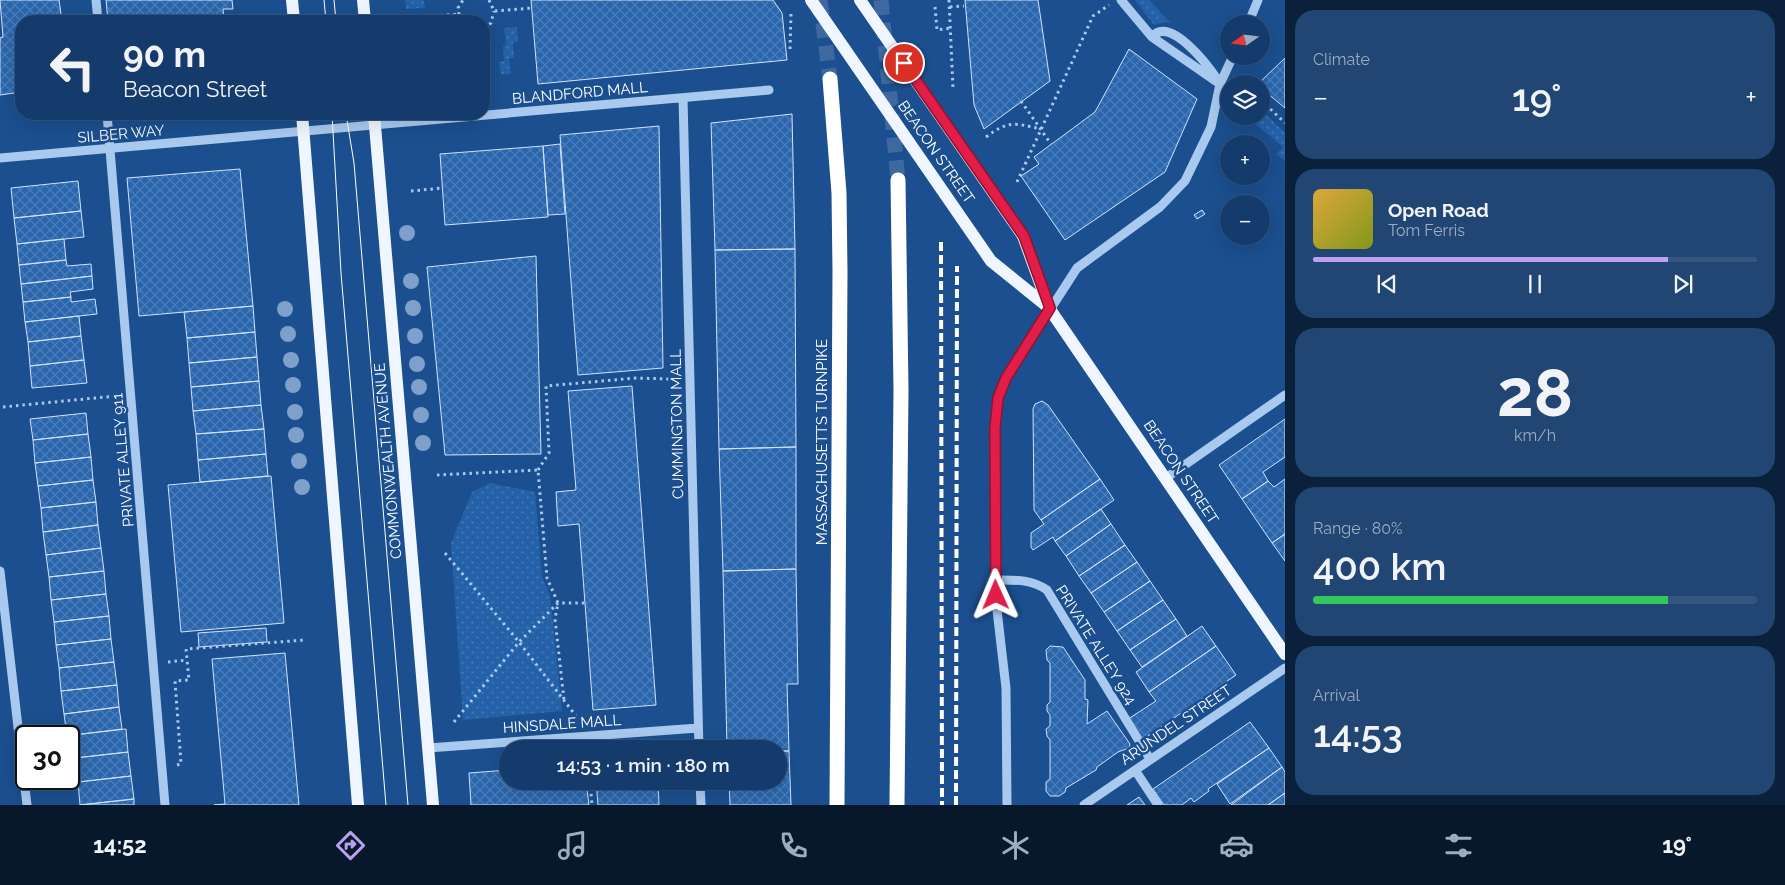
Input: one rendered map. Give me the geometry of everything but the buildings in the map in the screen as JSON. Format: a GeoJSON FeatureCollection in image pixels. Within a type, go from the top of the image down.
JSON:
{"type":"FeatureCollection","features":[{"type":"Feature","properties":{"kind":"highway","name":"MASSACHUSETTS TURNPIKE"},"geometry":{"type":"LineString","coordinates":[[830,79],[839,193],[840,271],[837,805]]}},
{"type":"Feature","properties":{"kind":"highway"},"geometry":{"type":"LineString","coordinates":[[898,180],[901,390],[898,805]]}},
{"type":"Feature","properties":{"kind":"main road"},"geometry":{"type":"LineString","coordinates":[[292,0],[293,15]]}},
{"type":"Feature","properties":{"kind":"main road"},"geometry":{"type":"LineString","coordinates":[[363,0],[364,15]]}},
{"type":"Feature","properties":{"kind":"main road","name":"BEACON STREET"},"geometry":{"type":"LineString","coordinates":[[811,0],[991,261],[1050,308]]}},
{"type":"Feature","properties":{"kind":"main road","name":"BEACON STREET"},"geometry":{"type":"LineString","coordinates":[[860,0],[1024,236],[1050,308],[1285,654]]}},
{"type":"Feature","properties":{"kind":"main road"},"geometry":{"type":"LineString","coordinates":[[303,120],[358,805]]}},
{"type":"Feature","properties":{"kind":"main road","name":"COMMONWEALTH AVENUE"},"geometry":{"type":"LineString","coordinates":[[374,120],[433,805]]}},
{"type":"Feature","properties":{"kind":"street"},"geometry":{"type":"LineString","coordinates":[[96,0],[97,15]]}},
{"type":"Feature","properties":{"kind":"street"},"geometry":{"type":"LineString","coordinates":[[1121,0],[1152,37],[1220,84]]}},
{"type":"Feature","properties":{"kind":"street"},"geometry":{"type":"LineString","coordinates":[[1252,15],[1258,0]]}},
{"type":"Feature","properties":{"kind":"street"},"geometry":{"type":"LineString","coordinates":[[1007,805],[1006,688],[997,610],[996,580],[995,428],[998,398],[1006,378],[1077,268],[1160,207],[1181,186],[1192,168],[1211,127],[1220,84],[1202,58],[1179,38],[1162,31],[1154,33],[1152,37]]}},
{"type":"Feature","properties":{"kind":"street","name":"BLANDFORD MALL"},"geometry":{"type":"LineString","coordinates":[[490,112],[769,90]]}},
{"type":"Feature","properties":{"kind":"street","name":"CUMMINGTON MALL"},"geometry":{"type":"LineString","coordinates":[[683,98],[699,740]]}},
{"type":"Feature","properties":{"kind":"street","name":"PRIVATE ALLEY 911"},"geometry":{"type":"LineString","coordinates":[[108,120],[165,805]]}},
{"type":"Feature","properties":{"kind":"street","name":"BLANDFORD MALL"},"geometry":{"type":"LineString","coordinates":[[304,133],[374,120]]}},
{"type":"Feature","properties":{"kind":"street","name":"SILBER WAY"},"geometry":{"type":"LineString","coordinates":[[0,158],[304,133]]}},
{"type":"Feature","properties":{"kind":"street"},"geometry":{"type":"LineString","coordinates":[[1166,478],[1285,394]]}},
{"type":"Feature","properties":{"kind":"street"},"geometry":{"type":"LineString","coordinates":[[0,571],[27,805]]}},
{"type":"Feature","properties":{"kind":"street","name":"PRIVATE ALLEY 924"},"geometry":{"type":"LineString","coordinates":[[996,580],[1023,580],[1038,584],[1047,590],[1150,759]]}},
{"type":"Feature","properties":{"kind":"street","name":"ARUNDEL STREET"},"geometry":{"type":"LineString","coordinates":[[1084,805],[1285,668]]}},
{"type":"Feature","properties":{"kind":"street","name":"HINSDALE MALL"},"geometry":{"type":"LineString","coordinates":[[428,748],[698,728]]}},
{"type":"Feature","properties":{"kind":"street"},"geometry":{"type":"LineString","coordinates":[[1135,770],[1158,805]]}},
{"type":"Feature","properties":{"kind":"street"},"geometry":{"type":"LineString","coordinates":[[700,790],[701,805]]}},
{"type":"Feature","properties":{"kind":"path"},"geometry":{"type":"LineString","coordinates":[[448,15],[458,14],[458,8],[463,0]]}},
{"type":"Feature","properties":{"kind":"path"},"geometry":{"type":"LineString","coordinates":[[488,0],[494,11],[490,24]]}},
{"type":"Feature","properties":{"kind":"path"},"geometry":{"type":"LineString","coordinates":[[949,0],[953,89]]}},
{"type":"Feature","properties":{"kind":"path"},"geometry":{"type":"LineString","coordinates":[[1017,182],[1092,16],[1109,5]]}},
{"type":"Feature","properties":{"kind":"path"},"geometry":{"type":"LineString","coordinates":[[950,7],[964,6]]}},
{"type":"Feature","properties":{"kind":"path"},"geometry":{"type":"LineString","coordinates":[[935,7],[937,30],[951,28]]}},
{"type":"Feature","properties":{"kind":"path"},"geometry":{"type":"LineString","coordinates":[[494,11],[532,8]]}},
{"type":"Feature","properties":{"kind":"path"},"geometry":{"type":"LineString","coordinates":[[790,49],[791,14]]}},
{"type":"Feature","properties":{"kind":"path"},"geometry":{"type":"LineString","coordinates":[[1021,101],[1052,144]]}},
{"type":"Feature","properties":{"kind":"path"},"geometry":{"type":"LineString","coordinates":[[1270,108],[1285,122]]}},
{"type":"Feature","properties":{"kind":"path"},"geometry":{"type":"LineString","coordinates":[[986,137],[1007,123],[1041,129]]}},
{"type":"Feature","properties":{"kind":"path"},"geometry":{"type":"LineString","coordinates":[[411,191],[443,188]]}},
{"type":"Feature","properties":{"kind":"path"},"geometry":{"type":"LineString","coordinates":[[564,700],[556,619],[558,603],[547,578],[538,470],[549,453],[546,386],[636,378],[669,379]]}},
{"type":"Feature","properties":{"kind":"path"},"geometry":{"type":"LineString","coordinates":[[3,407],[131,394]]}},
{"type":"Feature","properties":{"kind":"path"},"geometry":{"type":"LineString","coordinates":[[437,475],[538,470]]}},
{"type":"Feature","properties":{"kind":"path"},"geometry":{"type":"LineString","coordinates":[[445,552],[519,642],[576,716]]}},
{"type":"Feature","properties":{"kind":"path"},"geometry":{"type":"LineString","coordinates":[[454,722],[519,642],[558,603],[585,603]]}},
{"type":"Feature","properties":{"kind":"path"},"geometry":{"type":"LineString","coordinates":[[162,766],[181,764],[175,681],[189,680],[186,649],[305,640]]}},
{"type":"Feature","properties":{"kind":"path"},"geometry":{"type":"LineString","coordinates":[[162,663],[187,660]]}},
{"type":"Feature","properties":{"kind":"path"},"geometry":{"type":"LineString","coordinates":[[591,790],[592,805]]}},
{"type":"Feature","properties":{"kind":"shaded area"},"geometry":{"type":"Polygon","coordinates":[[[405,0],[424,0],[425,8],[406,9],[405,0]]]}},
{"type":"Feature","properties":{"kind":"shaded area"},"geometry":{"type":"Polygon","coordinates":[[[1135,0],[1149,0],[1171,23],[1164,22],[1154,25],[1135,0]]]}},
{"type":"Feature","properties":{"kind":"shaded area"},"geometry":{"type":"Polygon","coordinates":[[[517,27],[518,42],[513,42],[514,58],[509,58],[511,74],[501,75],[499,62],[504,61],[503,46],[506,45],[504,28],[517,27]]]}},
{"type":"Feature","properties":{"kind":"shaded area"},"geometry":{"type":"Polygon","coordinates":[[[1270,118],[1285,133],[1285,161],[1276,154],[1283,147],[1257,125],[1270,125],[1270,118]]]}},
{"type":"Feature","properties":{"kind":"shaded area"},"geometry":{"type":"Polygon","coordinates":[[[490,483],[535,492],[542,577],[550,595],[562,711],[463,720],[451,543],[472,492],[490,483]]]}},
{"type":"Feature","properties":{"kind":"tunnel"},"geometry":{"type":"LineString","coordinates":[[820,0],[830,79]]}},
{"type":"Feature","properties":{"kind":"tunnel"},"geometry":{"type":"LineString","coordinates":[[881,0],[898,180]]}},
{"type":"Feature","properties":{"kind":"tram line"},"geometry":{"type":"LineString","coordinates":[[324,0],[325,15]]}},
{"type":"Feature","properties":{"kind":"tram line"},"geometry":{"type":"LineString","coordinates":[[334,0],[335,15]]}},
{"type":"Feature","properties":{"kind":"tram line"},"geometry":{"type":"LineString","coordinates":[[332,120],[341,273],[386,805]]}},
{"type":"Feature","properties":{"kind":"tram line"},"geometry":{"type":"LineString","coordinates":[[347,120],[354,163],[408,805]]}},
{"type":"Feature","properties":{"kind":"railway"},"geometry":{"type":"LineString","coordinates":[[941,242],[942,805]]}},
{"type":"Feature","properties":{"kind":"railway"},"geometry":{"type":"LineString","coordinates":[[956,805],[957,266]]}},
{"type":"Feature","properties":{"kind":"route"},"geometry":{"type":"LineString","coordinates":[[904,63],[1024,236],[1050,308],[1006,378],[998,398],[995,428],[996,595]]}}]}
